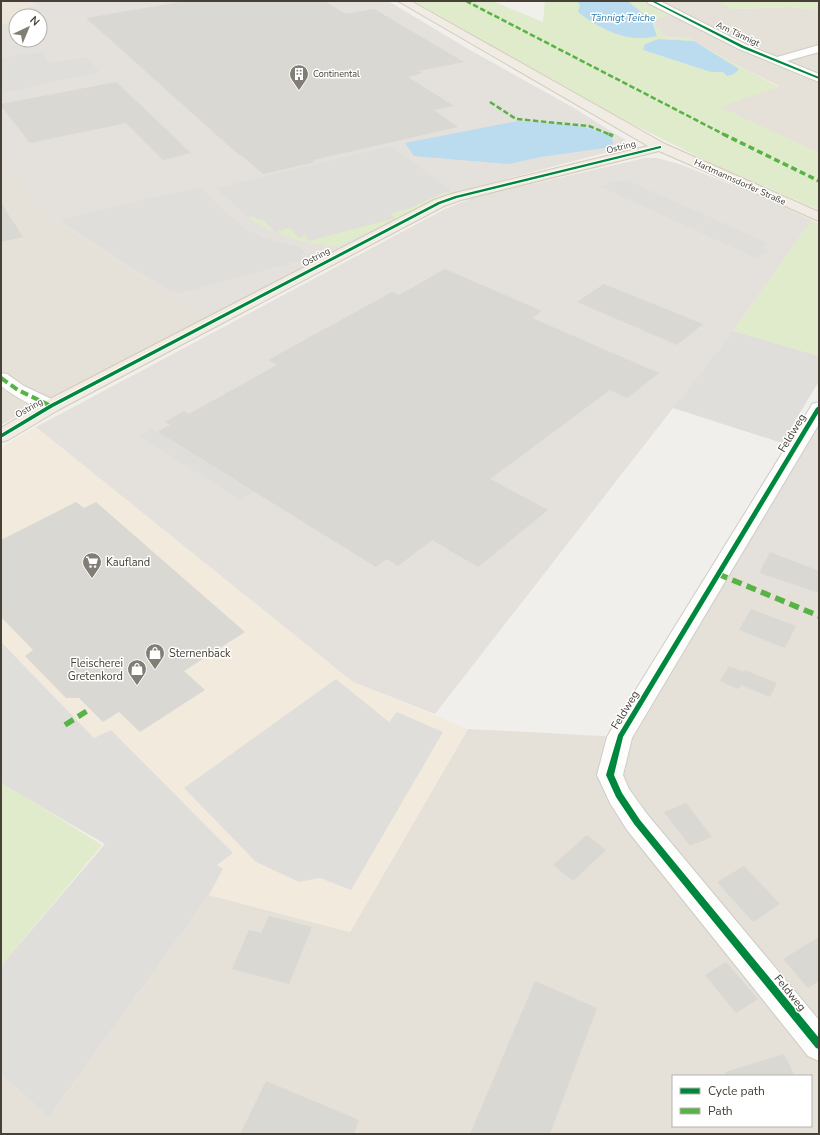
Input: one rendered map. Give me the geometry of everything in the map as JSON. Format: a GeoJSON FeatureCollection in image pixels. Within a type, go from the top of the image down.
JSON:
{"type":"FeatureCollection","features":[{"type":"Feature","properties":{"kind":"main road","name":"Ostring"},"geometry":{"type":"LineString","coordinates":[[403,1],[660,147]]}},
{"type":"Feature","properties":{"kind":"main road","name":"Ostring"},"geometry":{"type":"LineString","coordinates":[[1,436],[51,406],[439,203],[456,197],[660,147]]}},
{"type":"Feature","properties":{"kind":"main road","name":"Hartmannsdorfer Straße"},"geometry":{"type":"LineString","coordinates":[[660,147],[819,217]]}},
{"type":"Feature","properties":{"kind":"street","name":"Am Tännigt"},"geometry":{"type":"LineString","coordinates":[[652,1],[710,31],[776,61],[819,78]]}},
{"type":"Feature","properties":{"kind":"street"},"geometry":{"type":"LineString","coordinates":[[776,61],[819,48]]}},
{"type":"Feature","properties":{"kind":"street","name":"Ostring"},"geometry":{"type":"LineString","coordinates":[[1,378],[18,390],[51,406]]}},
{"type":"Feature","properties":{"kind":"street","name":"Feldweg"},"geometry":{"type":"LineString","coordinates":[[819,408],[620,737],[610,775],[619,795],[637,822],[819,1045]]}},
{"type":"Feature","properties":{"kind":"shaded area"},"geometry":{"type":"Polygon","coordinates":[[[1,1],[27,1],[36,5],[25,8],[8,8],[8,23],[1,24],[1,1]]]}},
{"type":"Feature","properties":{"kind":"shaded area"},"geometry":{"type":"Polygon","coordinates":[[[27,1],[388,1],[470,50],[574,108],[625,140],[626,144],[608,152],[450,194],[434,200],[319,258],[206,319],[44,213],[1,160],[1,24],[8,23],[8,48],[48,48],[48,8],[24,8],[35,5],[27,1]]]}},
{"type":"Feature","properties":{"kind":"shaded area"},"geometry":{"type":"Polygon","coordinates":[[[652,1],[718,1],[732,9],[790,7],[819,10],[819,153],[719,107],[779,86],[688,38],[665,37],[651,19],[676,14],[652,1]]]}},
{"type":"Feature","properties":{"kind":"shaded area"},"geometry":{"type":"Polygon","coordinates":[[[42,52],[49,63],[87,57],[99,72],[1,93],[1,58],[42,52]]]}},
{"type":"Feature","properties":{"kind":"shaded area"},"geometry":{"type":"Polygon","coordinates":[[[391,146],[452,191],[443,193],[410,208],[390,214],[395,218],[309,241],[305,236],[299,238],[289,228],[276,232],[262,219],[258,220],[254,216],[248,217],[216,188],[391,146]]]}},
{"type":"Feature","properties":{"kind":"shaded area"},"geometry":{"type":"Polygon","coordinates":[[[645,158],[657,158],[679,164],[750,192],[812,220],[733,331],[435,714],[353,682],[36,427],[445,209],[472,198],[645,158]]]}},
{"type":"Feature","properties":{"kind":"shaded area"},"geometry":{"type":"Polygon","coordinates":[[[1,160],[44,213],[206,319],[43,401],[1,425],[1,160]]]}},
{"type":"Feature","properties":{"kind":"shaded area"},"geometry":{"type":"Polygon","coordinates":[[[626,180],[768,243],[761,247],[769,251],[756,258],[601,187],[617,181],[620,182],[626,180]]]}},
{"type":"Feature","properties":{"kind":"shaded area"},"geometry":{"type":"Polygon","coordinates":[[[199,187],[244,228],[264,238],[299,247],[306,254],[301,255],[305,259],[177,294],[173,290],[170,291],[65,224],[62,219],[199,187]]]}},
{"type":"Feature","properties":{"kind":"shaded area"},"geometry":{"type":"Polygon","coordinates":[[[733,331],[819,356],[819,381],[782,443],[673,408],[733,331]]]}},
{"type":"Feature","properties":{"kind":"shaded area"},"geometry":{"type":"Polygon","coordinates":[[[819,408],[819,606],[723,567],[819,408]]]}},
{"type":"Feature","properties":{"kind":"shaded area"},"geometry":{"type":"Polygon","coordinates":[[[36,427],[353,682],[468,729],[350,932],[209,895],[49,1117],[1,1075],[1,966],[105,844],[1,785],[1,449],[36,427]]]}},
{"type":"Feature","properties":{"kind":"shaded area"},"geometry":{"type":"Polygon","coordinates":[[[152,429],[253,492],[240,500],[140,436],[152,429]]]}},
{"type":"Feature","properties":{"kind":"shaded area"},"geometry":{"type":"Polygon","coordinates":[[[723,567],[819,606],[819,1134],[1,1134],[1,1075],[49,1117],[209,895],[350,932],[468,729],[620,737],[723,567]]]}},
{"type":"Feature","properties":{"kind":"shaded area"},"geometry":{"type":"Polygon","coordinates":[[[1,642],[94,738],[111,730],[233,853],[217,865],[223,869],[209,895],[49,1117],[1,1075],[1,966],[105,844],[1,783],[1,642]]]}},
{"type":"Feature","properties":{"kind":"shaded area"},"geometry":{"type":"Polygon","coordinates":[[[336,679],[389,722],[397,712],[443,732],[351,890],[320,878],[299,882],[256,862],[184,788],[336,679]]]}},
{"type":"Feature","properties":{"kind":"green space"},"geometry":{"type":"Polygon","coordinates":[[[414,1],[492,1],[543,22],[545,1],[576,1],[580,5],[657,36],[652,21],[628,1],[652,1],[677,14],[652,19],[665,37],[688,38],[693,41],[659,39],[643,50],[711,72],[723,72],[718,56],[705,50],[695,42],[779,87],[720,107],[819,153],[819,210],[713,164],[610,113],[414,1]]]}},
{"type":"Feature","properties":{"kind":"green space"},"geometry":{"type":"Polygon","coordinates":[[[718,1],[819,1],[819,10],[790,7],[732,9],[718,1]]]}},
{"type":"Feature","properties":{"kind":"green space"},"geometry":{"type":"Polygon","coordinates":[[[452,191],[454,193],[434,200],[339,246],[318,245],[275,232],[289,228],[299,237],[394,218],[390,214],[410,208],[443,193],[452,191]]]}},
{"type":"Feature","properties":{"kind":"green space"},"geometry":{"type":"Polygon","coordinates":[[[252,216],[260,218],[275,232],[256,223],[248,217],[252,216]]]}},
{"type":"Feature","properties":{"kind":"green space"},"geometry":{"type":"Polygon","coordinates":[[[812,220],[819,224],[819,356],[733,331],[812,220]]]}},
{"type":"Feature","properties":{"kind":"green space"},"geometry":{"type":"Polygon","coordinates":[[[1,782],[102,845],[1,966],[1,782]]]}},
{"type":"Feature","properties":{"kind":"water","name":"Tännigt Teiche"},"geometry":{"type":"Polygon","coordinates":[[[576,1],[628,1],[652,21],[657,36],[635,38],[605,29],[578,12],[580,5],[576,1]]]}},
{"type":"Feature","properties":{"kind":"water","name":"Tännigt Teiche"},"geometry":{"type":"Polygon","coordinates":[[[659,39],[694,41],[739,69],[734,74],[727,76],[723,72],[711,72],[643,50],[645,44],[659,39]]]}},
{"type":"Feature","properties":{"kind":"water"},"geometry":{"type":"Polygon","coordinates":[[[518,121],[578,126],[601,132],[612,137],[613,144],[605,148],[540,157],[509,164],[414,156],[405,143],[518,121]]]}},
{"type":"Feature","properties":{"kind":"building"},"geometry":{"type":"Polygon","coordinates":[[[186,1],[324,1],[346,14],[374,9],[464,62],[419,71],[423,73],[408,77],[454,106],[434,110],[458,127],[313,160],[315,162],[263,174],[241,155],[239,155],[86,18],[186,1]]]}},
{"type":"Feature","properties":{"kind":"building"},"geometry":{"type":"Polygon","coordinates":[[[116,82],[191,153],[163,160],[126,123],[30,143],[1,106],[1,104],[116,82]]]}},
{"type":"Feature","properties":{"kind":"building"},"geometry":{"type":"Polygon","coordinates":[[[1,203],[23,237],[1,242],[1,203]]]}},
{"type":"Feature","properties":{"kind":"building"},"geometry":{"type":"Polygon","coordinates":[[[445,269],[542,311],[532,318],[659,373],[627,398],[610,390],[490,479],[548,510],[478,567],[432,540],[398,566],[387,559],[376,567],[158,432],[170,425],[165,422],[184,411],[189,414],[277,365],[268,360],[392,292],[399,295],[445,269]]]}},
{"type":"Feature","properties":{"kind":"building"},"geometry":{"type":"Polygon","coordinates":[[[604,284],[703,324],[677,345],[577,302],[604,284]]]}},
{"type":"Feature","properties":{"kind":"building","name":"Kaufland"},"geometry":{"type":"Polygon","coordinates":[[[76,502],[84,508],[96,502],[245,632],[184,671],[205,690],[140,732],[119,712],[103,722],[79,698],[66,698],[25,656],[33,650],[1,617],[1,540],[76,502]]]}},
{"type":"Feature","properties":{"kind":"building"},"geometry":{"type":"Polygon","coordinates":[[[770,552],[819,571],[819,593],[760,573],[770,552]]]}},
{"type":"Feature","properties":{"kind":"building"},"geometry":{"type":"Polygon","coordinates":[[[751,609],[796,626],[785,648],[739,630],[751,609]]]}},
{"type":"Feature","properties":{"kind":"building"},"geometry":{"type":"Polygon","coordinates":[[[729,666],[744,672],[745,670],[777,683],[770,697],[741,685],[738,689],[720,681],[729,666]]]}},
{"type":"Feature","properties":{"kind":"building"},"geometry":{"type":"Polygon","coordinates":[[[686,803],[712,837],[690,846],[664,812],[686,803]]]}},
{"type":"Feature","properties":{"kind":"building"},"geometry":{"type":"Polygon","coordinates":[[[587,835],[606,850],[573,881],[553,865],[587,835]]]}},
{"type":"Feature","properties":{"kind":"building"},"geometry":{"type":"Polygon","coordinates":[[[744,866],[780,904],[753,922],[717,882],[744,866]]]}},
{"type":"Feature","properties":{"kind":"building"},"geometry":{"type":"Polygon","coordinates":[[[269,916],[312,927],[289,984],[232,969],[249,930],[261,933],[269,916]]]}},
{"type":"Feature","properties":{"kind":"building"},"geometry":{"type":"Polygon","coordinates":[[[819,937],[819,981],[808,988],[783,959],[819,937]]]}},
{"type":"Feature","properties":{"kind":"building"},"geometry":{"type":"Polygon","coordinates":[[[726,962],[758,999],[736,1013],[705,975],[726,962]]]}},
{"type":"Feature","properties":{"kind":"building"},"geometry":{"type":"Polygon","coordinates":[[[535,981],[597,1008],[550,1134],[470,1134],[535,981]]]}},
{"type":"Feature","properties":{"kind":"building"},"geometry":{"type":"Polygon","coordinates":[[[784,1054],[794,1075],[725,1075],[725,1072],[784,1054]]]}},
{"type":"Feature","properties":{"kind":"building"},"geometry":{"type":"Polygon","coordinates":[[[266,1081],[359,1120],[354,1134],[240,1134],[266,1081]]]}},
{"type":"Feature","properties":{"kind":"marked path"},"geometry":{"type":"LineString","coordinates":[[466,1],[755,150],[819,181]]}},
{"type":"Feature","properties":{"kind":"marked path"},"geometry":{"type":"LineString","coordinates":[[490,102],[516,119],[589,126],[613,136]]}},
{"type":"Feature","properties":{"kind":"marked path"},"geometry":{"type":"LineString","coordinates":[[1,378],[18,390],[51,406]]}},
{"type":"Feature","properties":{"kind":"marked path"},"geometry":{"type":"LineString","coordinates":[[718,574],[819,616]]}},
{"type":"Feature","properties":{"kind":"marked path"},"geometry":{"type":"LineString","coordinates":[[65,725],[90,709]]}},
{"type":"Feature","properties":{"kind":"cycle path"},"geometry":{"type":"LineString","coordinates":[[652,1],[743,47],[819,78]]}},
{"type":"Feature","properties":{"kind":"cycle path"},"geometry":{"type":"LineString","coordinates":[[1,436],[51,406],[439,203],[456,197],[660,147]]}},
{"type":"Feature","properties":{"kind":"cycle path"},"geometry":{"type":"LineString","coordinates":[[819,408],[620,737],[610,775],[619,795],[637,822],[819,1045]]}},
{"type":"Feature","properties":{"kind":"place","name":"Continental"},"geometry":{"type":"Point","coordinates":[299,91]}},
{"type":"Feature","properties":{"kind":"place","name":"Kaufland"},"geometry":{"type":"Point","coordinates":[92,579]}},
{"type":"Feature","properties":{"kind":"place","name":"Sternenbäck"},"geometry":{"type":"Point","coordinates":[155,670]}},
{"type":"Feature","properties":{"kind":"place","name":"Fleischerei Gretenkord"},"geometry":{"type":"Point","coordinates":[137,686]}}]}
